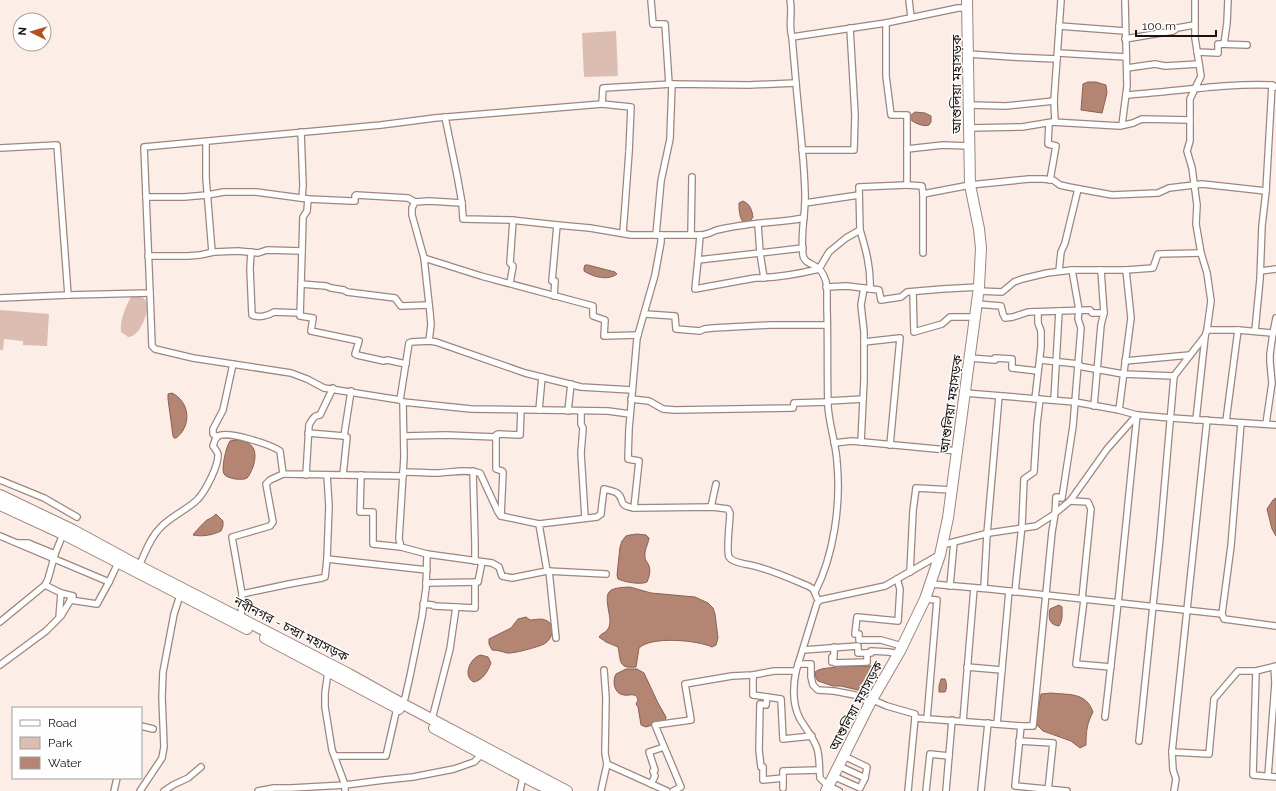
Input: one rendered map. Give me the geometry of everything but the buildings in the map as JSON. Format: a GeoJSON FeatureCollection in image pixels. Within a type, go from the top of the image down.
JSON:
{"type":"FeatureCollection","features":[{"type":"Feature","properties":{"kind":"highway","name":"আশুলিয়া মহাসড়ক"},"geometry":{"type":"LineString","coordinates":[[827,789],[925,599],[941,550],[948,518],[976,317],[981,248],[978,222],[970,185],[968,4]]}},
{"type":"Feature","properties":{"kind":"highway","name":"নবীনগর - চন্দ্রা মহাসড়ক"},"geometry":{"type":"LineString","coordinates":[[0,495],[73,530],[350,674],[399,706],[482,754],[551,790]]}},
{"type":"Feature","properties":{"kind":"highway","name":"নবীনগর - চন্দ্রা মহাসড়ক"},"geometry":{"type":"LineString","coordinates":[[0,505],[63,534],[328,672],[399,706],[432,719],[567,791]]}},
{"type":"Feature","properties":{"kind":"street"},"geometry":{"type":"LineString","coordinates":[[634,508],[639,461],[628,459],[631,399],[638,335],[645,314],[656,269],[661,181],[670,139],[670,84],[665,24],[653,24],[651,0]]}},
{"type":"Feature","properties":{"kind":"street"},"geometry":{"type":"LineString","coordinates":[[790,0],[790,30],[792,37],[805,193],[803,248],[806,262],[819,269],[824,276],[826,286],[828,325],[828,415],[837,461],[838,484],[834,530],[828,560],[822,580],[815,592]]}},
{"type":"Feature","properties":{"kind":"street"},"geometry":{"type":"LineString","coordinates":[[908,0],[911,17]]}},
{"type":"Feature","properties":{"kind":"street"},"geometry":{"type":"LineString","coordinates":[[1055,122],[1054,101],[1061,0]]}},
{"type":"Feature","properties":{"kind":"street"},"geometry":{"type":"LineString","coordinates":[[1122,125],[1127,86],[1125,0]]}},
{"type":"Feature","properties":{"kind":"street"},"geometry":{"type":"LineString","coordinates":[[1139,741],[1174,376],[1208,330],[1210,301],[1196,224],[1197,205],[1192,168],[1187,151],[1190,141],[1190,99],[1201,76],[1194,25],[1194,0]]}},
{"type":"Feature","properties":{"kind":"street"},"geometry":{"type":"LineString","coordinates":[[1224,44],[1228,0]]}},
{"type":"Feature","properties":{"kind":"street"},"geometry":{"type":"LineString","coordinates":[[792,37],[886,23],[958,8],[968,4]]}},
{"type":"Feature","properties":{"kind":"street"},"geometry":{"type":"LineString","coordinates":[[886,23],[886,76],[891,115],[907,115],[907,185]]}},
{"type":"Feature","properties":{"kind":"street"},"geometry":{"type":"LineString","coordinates":[[1125,39],[1173,31],[1177,28],[1194,25]]}},
{"type":"Feature","properties":{"kind":"street"},"geometry":{"type":"LineString","coordinates":[[1059,26],[1125,31]]}},
{"type":"Feature","properties":{"kind":"street"},"geometry":{"type":"LineString","coordinates":[[802,150],[854,150],[855,115],[850,28]]}},
{"type":"Feature","properties":{"kind":"street"},"geometry":{"type":"LineString","coordinates":[[1197,52],[1218,53],[1218,44],[1247,45]]}},
{"type":"Feature","properties":{"kind":"street"},"geometry":{"type":"LineString","coordinates":[[969,54],[1012,57],[1126,57]]}},
{"type":"Feature","properties":{"kind":"street"},"geometry":{"type":"LineString","coordinates":[[1127,68],[1155,64],[1165,66],[1199,64]]}},
{"type":"Feature","properties":{"kind":"street"},"geometry":{"type":"LineString","coordinates":[[602,104],[603,88],[670,84],[749,85],[796,83]]}},
{"type":"Feature","properties":{"kind":"street"},"geometry":{"type":"LineString","coordinates":[[1126,95],[1248,84],[1274,86],[1262,226],[1261,271],[1255,331]]}},
{"type":"Feature","properties":{"kind":"street"},"geometry":{"type":"LineString","coordinates":[[970,105],[1006,106],[1054,101]]}},
{"type":"Feature","properties":{"kind":"street"},"geometry":{"type":"LineString","coordinates":[[623,233],[631,107],[602,104],[445,117],[144,147],[152,346],[155,349],[193,358],[291,373],[307,378],[324,388],[333,388],[402,401],[471,409],[581,410],[608,411],[630,414]]}},
{"type":"Feature","properties":{"kind":"street"},"geometry":{"type":"LineString","coordinates":[[445,117],[458,175],[463,219],[513,220],[590,228],[631,235],[707,235],[720,229],[804,218]]}},
{"type":"Feature","properties":{"kind":"street"},"geometry":{"type":"LineString","coordinates":[[969,128],[1015,127],[1055,122],[1122,125],[1133,124],[1142,119],[1190,120]]}},
{"type":"Feature","properties":{"kind":"street"},"geometry":{"type":"LineString","coordinates":[[1049,123],[1048,144],[1056,146],[1050,180]]}},
{"type":"Feature","properties":{"kind":"street"},"geometry":{"type":"LineString","coordinates":[[301,132],[303,185],[307,211],[303,217],[300,316],[312,318],[312,331],[359,341],[356,355],[406,364]]}},
{"type":"Feature","properties":{"kind":"street"},"geometry":{"type":"LineString","coordinates":[[206,142],[212,252]]}},
{"type":"Feature","properties":{"kind":"street"},"geometry":{"type":"LineString","coordinates":[[0,148],[57,145],[68,295]]}},
{"type":"Feature","properties":{"kind":"street"},"geometry":{"type":"LineString","coordinates":[[907,149],[943,145],[969,146]]}},
{"type":"Feature","properties":{"kind":"street"},"geometry":{"type":"LineString","coordinates":[[691,235],[692,177]]}},
{"type":"Feature","properties":{"kind":"street"},"geometry":{"type":"LineString","coordinates":[[923,194],[970,185],[1043,178],[1060,185],[1112,195],[1158,192],[1169,188],[1194,184],[1266,190]]}},
{"type":"Feature","properties":{"kind":"street"},"geometry":{"type":"LineString","coordinates":[[870,289],[870,272],[860,230],[859,187],[907,185],[922,186],[922,227],[924,253]]}},
{"type":"Feature","properties":{"kind":"street"},"geometry":{"type":"LineString","coordinates":[[1059,271],[1061,252],[1078,189]]}},
{"type":"Feature","properties":{"kind":"street"},"geometry":{"type":"LineString","coordinates":[[146,197],[184,197],[224,192],[256,192],[352,202],[355,201],[356,195],[408,198],[415,202],[429,201],[462,203]]}},
{"type":"Feature","properties":{"kind":"street"},"geometry":{"type":"LineString","coordinates":[[805,203],[860,195]]}},
{"type":"Feature","properties":{"kind":"street"},"geometry":{"type":"LineString","coordinates":[[415,202],[412,208],[412,215],[424,258],[431,325],[429,341]]}},
{"type":"Feature","properties":{"kind":"street"},"geometry":{"type":"LineString","coordinates":[[510,284],[513,266],[510,263],[513,220]]}},
{"type":"Feature","properties":{"kind":"street"},"geometry":{"type":"LineString","coordinates":[[758,224],[760,253],[764,278]]}},
{"type":"Feature","properties":{"kind":"street"},"geometry":{"type":"LineString","coordinates":[[554,296],[556,281],[552,281],[557,225]]}},
{"type":"Feature","properties":{"kind":"street"},"geometry":{"type":"LineString","coordinates":[[700,235],[695,289],[819,269],[829,252],[846,238],[860,230]]}},
{"type":"Feature","properties":{"kind":"street"},"geometry":{"type":"LineString","coordinates":[[698,260],[803,248]]}},
{"type":"Feature","properties":{"kind":"street"},"geometry":{"type":"LineString","coordinates":[[148,256],[188,256],[212,252],[258,252],[267,250],[302,251]]}},
{"type":"Feature","properties":{"kind":"street"},"geometry":{"type":"LineString","coordinates":[[251,252],[250,269],[252,315],[257,317],[274,312],[300,313]]}},
{"type":"Feature","properties":{"kind":"street"},"geometry":{"type":"LineString","coordinates":[[826,286],[847,286],[880,290],[881,300],[901,297],[907,292],[942,289],[979,289],[1002,292],[1014,282],[1022,279],[1059,271],[1153,268],[1158,254],[1201,253]]}},
{"type":"Feature","properties":{"kind":"street"},"geometry":{"type":"LineString","coordinates":[[424,258],[510,284],[593,306],[593,316],[605,320],[604,336],[638,335]]}},
{"type":"Feature","properties":{"kind":"street"},"geometry":{"type":"LineString","coordinates":[[1261,271],[1276,269]]}},
{"type":"Feature","properties":{"kind":"street"},"geometry":{"type":"LineString","coordinates":[[915,718],[1033,726],[1056,497],[1062,498],[1075,402],[1081,328],[1078,320],[1079,310],[1072,270]]}},
{"type":"Feature","properties":{"kind":"street"},"geometry":{"type":"LineString","coordinates":[[1094,406],[1101,325],[1104,313],[1101,270]]}},
{"type":"Feature","properties":{"kind":"street"},"geometry":{"type":"LineString","coordinates":[[1119,410],[1131,318],[1126,270]]}},
{"type":"Feature","properties":{"kind":"street"},"geometry":{"type":"LineString","coordinates":[[302,284],[326,286],[347,292],[396,298],[401,306],[429,305]]}},
{"type":"Feature","properties":{"kind":"street"},"geometry":{"type":"LineString","coordinates":[[860,442],[863,399],[864,342],[861,306],[864,288]]}},
{"type":"Feature","properties":{"kind":"street"},"geometry":{"type":"LineString","coordinates":[[913,292],[914,332],[942,324],[950,317],[976,317]]}},
{"type":"Feature","properties":{"kind":"street"},"geometry":{"type":"LineString","coordinates":[[0,298],[150,293]]}},
{"type":"Feature","properties":{"kind":"street"},"geometry":{"type":"LineString","coordinates":[[977,304],[1002,306],[1003,314],[1006,318],[1012,318],[1028,312],[1090,310],[1092,313],[1104,313]]}},
{"type":"Feature","properties":{"kind":"street"},"geometry":{"type":"LineString","coordinates":[[1054,400],[1059,311]]}},
{"type":"Feature","properties":{"kind":"street"},"geometry":{"type":"LineString","coordinates":[[997,724],[1012,591],[1022,528],[1024,479],[1034,472],[1041,331],[1038,323],[1038,312]]}},
{"type":"Feature","properties":{"kind":"street"},"geometry":{"type":"LineString","coordinates":[[645,314],[675,316],[676,329],[700,331],[713,328],[770,325],[828,325]]}},
{"type":"Feature","properties":{"kind":"street"},"geometry":{"type":"LineString","coordinates":[[1266,424],[1272,383],[1270,362],[1276,318]]}},
{"type":"Feature","properties":{"kind":"street"},"geometry":{"type":"LineString","coordinates":[[1208,330],[1238,330],[1273,333]]}},
{"type":"Feature","properties":{"kind":"street"},"geometry":{"type":"LineString","coordinates":[[1226,421],[1238,330]]}},
{"type":"Feature","properties":{"kind":"street"},"geometry":{"type":"LineString","coordinates":[[1196,420],[1205,336]]}},
{"type":"Feature","properties":{"kind":"street"},"geometry":{"type":"LineString","coordinates":[[864,342],[900,338],[890,445]]}},
{"type":"Feature","properties":{"kind":"street"},"geometry":{"type":"LineString","coordinates":[[401,547],[399,539],[404,436],[402,401],[409,343],[429,341],[525,373],[581,387],[632,390]]}},
{"type":"Feature","properties":{"kind":"street"},"geometry":{"type":"LineString","coordinates":[[1125,361],[1190,355]]}},
{"type":"Feature","properties":{"kind":"street"},"geometry":{"type":"LineString","coordinates":[[970,358],[995,360],[995,358],[1012,359],[1012,368],[1038,371]]}},
{"type":"Feature","properties":{"kind":"street"},"geometry":{"type":"LineString","coordinates":[[1040,360],[1078,365],[1123,374],[1174,376]]}},
{"type":"Feature","properties":{"kind":"street"},"geometry":{"type":"LineString","coordinates":[[217,437],[213,434],[213,429],[223,410],[233,364]]}},
{"type":"Feature","properties":{"kind":"street"},"geometry":{"type":"LineString","coordinates":[[1270,370],[1276,364]]}},
{"type":"Feature","properties":{"kind":"street"},"geometry":{"type":"LineString","coordinates":[[539,410],[542,377]]}},
{"type":"Feature","properties":{"kind":"street"},"geometry":{"type":"LineString","coordinates":[[568,411],[571,384]]}},
{"type":"Feature","properties":{"kind":"street"},"geometry":{"type":"LineString","coordinates":[[306,474],[309,425],[316,415],[320,415],[333,388]]}},
{"type":"Feature","properties":{"kind":"street"},"geometry":{"type":"LineString","coordinates":[[343,475],[347,437],[344,436],[351,391]]}},
{"type":"Feature","properties":{"kind":"street"},"geometry":{"type":"LineString","coordinates":[[965,393],[1075,402],[1137,415],[1276,425]]}},
{"type":"Feature","properties":{"kind":"street"},"geometry":{"type":"LineString","coordinates":[[984,588],[987,534],[999,396]]}},
{"type":"Feature","properties":{"kind":"street"},"geometry":{"type":"LineString","coordinates":[[631,399],[649,401],[663,409],[675,410],[793,408],[794,403],[863,399]]}},
{"type":"Feature","properties":{"kind":"street"},"geometry":{"type":"LineString","coordinates":[[404,436],[446,435],[496,437],[498,434],[520,435],[521,410]]}},
{"type":"Feature","properties":{"kind":"street"},"geometry":{"type":"LineString","coordinates":[[581,410],[581,424],[583,428],[582,453],[585,518]]}},
{"type":"Feature","properties":{"kind":"street"},"geometry":{"type":"LineString","coordinates":[[839,791],[827,789],[820,778],[819,756],[812,736],[800,718],[796,708],[794,682],[796,671],[815,608],[820,600],[885,586],[910,572],[954,542],[987,534],[1036,526],[1055,514],[1070,501],[1107,449],[1137,415]]}},
{"type":"Feature","properties":{"kind":"street"},"geometry":{"type":"LineString","coordinates":[[1105,717],[1137,415]]}},
{"type":"Feature","properties":{"kind":"street"},"geometry":{"type":"LineString","coordinates":[[1174,791],[1176,779],[1173,770],[1172,752],[1207,420]]}},
{"type":"Feature","properties":{"kind":"street"},"geometry":{"type":"LineString","coordinates":[[1241,422],[1231,546],[1222,614],[1224,619],[1276,626]]}},
{"type":"Feature","properties":{"kind":"street"},"geometry":{"type":"LineString","coordinates":[[308,433],[344,436]]}},
{"type":"Feature","properties":{"kind":"street"},"geometry":{"type":"LineString","coordinates":[[140,566],[148,547],[158,530],[169,519],[198,499],[205,489],[214,471],[217,459],[218,452],[213,446],[217,437],[224,434],[230,435],[274,447],[280,451],[283,474]]}},
{"type":"Feature","properties":{"kind":"street"},"geometry":{"type":"LineString","coordinates":[[496,437],[496,469],[503,472],[501,516]]}},
{"type":"Feature","properties":{"kind":"street"},"geometry":{"type":"LineString","coordinates":[[834,443],[852,441],[958,451]]}},
{"type":"Feature","properties":{"kind":"street"},"geometry":{"type":"LineString","coordinates":[[473,471],[476,544],[475,561]]}},
{"type":"Feature","properties":{"kind":"street"},"geometry":{"type":"LineString","coordinates":[[241,618],[242,594],[232,537],[270,526],[273,522],[266,484],[270,480],[283,474],[361,475],[473,471],[480,473],[501,516],[539,524],[597,517],[601,514],[604,488],[617,492],[626,507],[711,507],[728,509],[730,513],[728,556],[730,559],[739,563],[752,565],[813,589],[817,598],[820,600]]}},
{"type":"Feature","properties":{"kind":"street"},"geometry":{"type":"LineString","coordinates":[[242,594],[325,577],[329,506],[327,475]]}},
{"type":"Feature","properties":{"kind":"street"},"geometry":{"type":"LineString","coordinates":[[361,475],[360,511],[373,512],[373,544],[401,547],[427,554],[492,563],[501,570],[502,576],[507,578],[548,571],[606,574]]}},
{"type":"Feature","properties":{"kind":"street"},"geometry":{"type":"LineString","coordinates":[[0,480],[44,498],[78,517]]}},
{"type":"Feature","properties":{"kind":"street"},"geometry":{"type":"LineString","coordinates":[[711,507],[716,484]]}},
{"type":"Feature","properties":{"kind":"street"},"geometry":{"type":"LineString","coordinates":[[910,572],[913,511],[916,488],[952,490]]}},
{"type":"Feature","properties":{"kind":"street"},"geometry":{"type":"LineString","coordinates":[[1070,501],[1088,502],[1091,509],[1076,664],[1111,667]]}},
{"type":"Feature","properties":{"kind":"street"},"geometry":{"type":"LineString","coordinates":[[539,524],[548,571],[556,638]]}},
{"type":"Feature","properties":{"kind":"street"},"geometry":{"type":"LineString","coordinates":[[0,622],[45,585],[63,534]]}},
{"type":"Feature","properties":{"kind":"street"},"geometry":{"type":"LineString","coordinates":[[0,536],[16,543],[28,543],[109,582]]}},
{"type":"Feature","properties":{"kind":"street"},"geometry":{"type":"LineString","coordinates":[[950,586],[954,542]]}},
{"type":"Feature","properties":{"kind":"street"},"geometry":{"type":"LineString","coordinates":[[335,756],[386,756],[399,706],[405,698],[414,661],[422,617],[426,583],[427,554]]}},
{"type":"Feature","properties":{"kind":"street"},"geometry":{"type":"LineString","coordinates":[[327,559],[427,570]]}},
{"type":"Feature","properties":{"kind":"street"},"geometry":{"type":"LineString","coordinates":[[426,583],[478,582],[482,562]]}},
{"type":"Feature","properties":{"kind":"street"},"geometry":{"type":"LineString","coordinates":[[70,600],[97,604],[118,563]]}},
{"type":"Feature","properties":{"kind":"street"},"geometry":{"type":"LineString","coordinates":[[897,579],[900,589],[898,621],[857,617],[855,634],[859,634],[859,640],[881,640],[900,650]]}},
{"type":"Feature","properties":{"kind":"street"},"geometry":{"type":"LineString","coordinates":[[423,604],[475,608],[475,582]]}},
{"type":"Feature","properties":{"kind":"street"},"geometry":{"type":"LineString","coordinates":[[931,584],[984,588],[1222,614]]}},
{"type":"Feature","properties":{"kind":"street"},"geometry":{"type":"LineString","coordinates":[[0,665],[46,631],[59,618],[73,596],[61,593],[45,585]]}},
{"type":"Feature","properties":{"kind":"street"},"geometry":{"type":"LineString","coordinates":[[963,721],[974,588]]}},
{"type":"Feature","properties":{"kind":"street"},"geometry":{"type":"LineString","coordinates":[[59,618],[61,593]]}},
{"type":"Feature","properties":{"kind":"street"},"geometry":{"type":"LineString","coordinates":[[140,791],[162,758],[164,748],[161,686],[174,614],[180,595]]}},
{"type":"Feature","properties":{"kind":"street"},"geometry":{"type":"LineString","coordinates":[[925,599],[937,600],[927,718]]}},
{"type":"Feature","properties":{"kind":"street"},"geometry":{"type":"LineString","coordinates":[[432,719],[450,649],[456,607]]}},
{"type":"Feature","properties":{"kind":"street"},"geometry":{"type":"LineString","coordinates":[[803,650],[858,646],[858,653],[871,653],[871,651],[889,652],[900,650]]}},
{"type":"Feature","properties":{"kind":"street"},"geometry":{"type":"LineString","coordinates":[[834,647],[834,657],[832,657],[832,662],[835,663],[867,662],[867,653]]}},
{"type":"Feature","properties":{"kind":"street"},"geometry":{"type":"LineString","coordinates":[[798,664],[810,664],[813,685],[818,690],[855,695],[872,702],[915,714],[908,791]]}},
{"type":"Feature","properties":{"kind":"street"},"geometry":{"type":"LineString","coordinates":[[1172,752],[1209,754],[1214,699],[1238,672],[1256,671],[1275,666],[1268,776]]}},
{"type":"Feature","properties":{"kind":"street"},"geometry":{"type":"LineString","coordinates":[[968,667],[1002,670]]}},
{"type":"Feature","properties":{"kind":"street"},"geometry":{"type":"LineString","coordinates":[[601,791],[607,764],[605,753],[606,698],[604,670]]}},
{"type":"Feature","properties":{"kind":"street"},"geometry":{"type":"LineString","coordinates":[[673,791],[681,789],[655,725],[691,720],[685,684],[774,671],[796,671]]}},
{"type":"Feature","properties":{"kind":"street"},"geometry":{"type":"LineString","coordinates":[[1256,671],[1253,775],[1276,777]]}},
{"type":"Feature","properties":{"kind":"street"},"geometry":{"type":"LineString","coordinates":[[328,672],[325,707],[332,750],[345,788]]}},
{"type":"Feature","properties":{"kind":"street"},"geometry":{"type":"LineString","coordinates":[[753,675],[753,695],[781,700],[783,739],[812,736]]}},
{"type":"Feature","properties":{"kind":"street"},"geometry":{"type":"LineString","coordinates":[[767,697],[766,705],[760,704],[760,767],[763,767],[764,780],[783,778]]}},
{"type":"Feature","properties":{"kind":"street"},"geometry":{"type":"LineString","coordinates":[[946,791],[952,720]]}},
{"type":"Feature","properties":{"kind":"street"},"geometry":{"type":"LineString","coordinates":[[981,791],[988,723]]}},
{"type":"Feature","properties":{"kind":"street"},"geometry":{"type":"LineString","coordinates":[[142,726],[153,729]]}},
{"type":"Feature","properties":{"kind":"street"},"geometry":{"type":"LineString","coordinates":[[1021,726],[1015,786],[1067,791]]}},
{"type":"Feature","properties":{"kind":"street"},"geometry":{"type":"LineString","coordinates":[[1019,740],[1053,742],[1048,790]]}},
{"type":"Feature","properties":{"kind":"street"},"geometry":{"type":"LineString","coordinates":[[651,784],[655,776],[653,771],[655,770],[649,752],[664,747]]}},
{"type":"Feature","properties":{"kind":"street"},"geometry":{"type":"LineString","coordinates":[[258,791],[274,788],[345,788],[384,780],[413,777],[474,762],[482,754]]}},
{"type":"Feature","properties":{"kind":"street"},"geometry":{"type":"LineString","coordinates":[[926,791],[930,754],[949,756]]}},
{"type":"Feature","properties":{"kind":"street"},"geometry":{"type":"LineString","coordinates":[[834,776],[860,788],[865,778],[867,767],[844,756]]}},
{"type":"Feature","properties":{"kind":"street"},"geometry":{"type":"LineString","coordinates":[[607,764],[667,791]]}},
{"type":"Feature","properties":{"kind":"street"},"geometry":{"type":"LineString","coordinates":[[838,766],[865,778]]}},
{"type":"Feature","properties":{"kind":"street"},"geometry":{"type":"LineString","coordinates":[[164,791],[188,778],[201,767]]}},
{"type":"Feature","properties":{"kind":"street"},"geometry":{"type":"LineString","coordinates":[[783,788],[783,771],[819,770]]}},
{"type":"Feature","properties":{"kind":"street"},"geometry":{"type":"LineString","coordinates":[[520,791],[523,776]]}},
{"type":"Feature","properties":{"kind":"street"},"geometry":{"type":"LineString","coordinates":[[114,791],[118,779]]}},
{"type":"Feature","properties":{"kind":"green space"},"geometry":{"type":"Polygon","coordinates":[[[616,31],[618,76],[584,77],[582,33],[616,31]]]}},
{"type":"Feature","properties":{"kind":"green space"},"geometry":{"type":"Polygon","coordinates":[[[131,297],[141,297],[146,301],[147,311],[140,328],[134,335],[128,337],[121,332],[121,323],[127,305],[131,297]]]}},
{"type":"Feature","properties":{"kind":"green space"},"geometry":{"type":"Polygon","coordinates":[[[0,310],[49,314],[47,346],[23,345],[23,341],[4,339],[3,350],[0,350],[0,310]]]}},
{"type":"Feature","properties":{"kind":"water"},"geometry":{"type":"Polygon","coordinates":[[[1088,82],[1096,82],[1106,85],[1107,93],[1102,113],[1081,110],[1083,84],[1088,82]]]}},
{"type":"Feature","properties":{"kind":"water"},"geometry":{"type":"Polygon","coordinates":[[[915,112],[925,113],[931,116],[931,122],[929,125],[919,124],[910,119],[910,116],[915,112]]]}},
{"type":"Feature","properties":{"kind":"water"},"geometry":{"type":"Polygon","coordinates":[[[743,201],[749,206],[752,212],[753,217],[749,223],[744,223],[740,216],[739,203],[743,201]]]}},
{"type":"Feature","properties":{"kind":"water"},"geometry":{"type":"Polygon","coordinates":[[[585,265],[615,272],[617,274],[605,278],[592,275],[584,271],[585,265]]]}},
{"type":"Feature","properties":{"kind":"water"},"geometry":{"type":"Polygon","coordinates":[[[172,393],[182,402],[187,414],[185,427],[176,438],[173,436],[168,399],[168,394],[172,393]]]}},
{"type":"Feature","properties":{"kind":"water"},"geometry":{"type":"Polygon","coordinates":[[[236,440],[247,442],[251,445],[255,452],[253,467],[248,477],[244,479],[229,477],[224,474],[223,471],[224,458],[228,444],[230,441],[236,440]]]}},
{"type":"Feature","properties":{"kind":"water"},"geometry":{"type":"Polygon","coordinates":[[[1276,498],[1276,536],[1272,529],[1267,509],[1276,498]]]}},
{"type":"Feature","properties":{"kind":"water"},"geometry":{"type":"Polygon","coordinates":[[[216,514],[223,521],[221,531],[215,534],[200,536],[193,535],[206,521],[216,514]]]}},
{"type":"Feature","properties":{"kind":"water"},"geometry":{"type":"Polygon","coordinates":[[[637,534],[646,535],[649,538],[645,560],[649,565],[650,572],[647,582],[644,583],[624,581],[618,579],[617,575],[622,541],[626,536],[637,534]]]}},
{"type":"Feature","properties":{"kind":"water"},"geometry":{"type":"Polygon","coordinates":[[[630,587],[651,593],[695,597],[708,603],[713,608],[715,614],[718,638],[716,645],[712,647],[674,640],[653,642],[645,644],[639,648],[636,667],[626,667],[623,665],[620,660],[618,647],[599,637],[610,625],[607,600],[609,592],[616,588],[630,587]]]}},
{"type":"Feature","properties":{"kind":"water"},"geometry":{"type":"Polygon","coordinates":[[[1059,605],[1062,607],[1062,615],[1059,626],[1051,622],[1049,615],[1050,609],[1059,605]]]}},
{"type":"Feature","properties":{"kind":"water"},"geometry":{"type":"Polygon","coordinates":[[[526,617],[530,620],[543,619],[549,622],[552,632],[550,639],[547,642],[537,647],[514,652],[507,653],[492,650],[489,644],[489,639],[511,628],[518,619],[526,617]]]}},
{"type":"Feature","properties":{"kind":"water"},"geometry":{"type":"Polygon","coordinates":[[[481,655],[488,657],[491,663],[483,677],[474,682],[468,676],[469,667],[474,659],[481,655]]]}},
{"type":"Feature","properties":{"kind":"water"},"geometry":{"type":"Polygon","coordinates":[[[838,666],[879,667],[866,690],[862,691],[841,686],[833,686],[818,681],[816,678],[815,672],[817,670],[838,666]]]}},
{"type":"Feature","properties":{"kind":"water"},"geometry":{"type":"Polygon","coordinates":[[[626,669],[637,669],[644,673],[666,717],[665,721],[646,727],[641,725],[638,707],[636,704],[638,700],[637,697],[635,695],[621,694],[615,687],[614,680],[616,674],[626,669]]]}},
{"type":"Feature","properties":{"kind":"water"},"geometry":{"type":"Polygon","coordinates":[[[941,679],[945,679],[946,681],[945,692],[939,692],[941,679]]]}},
{"type":"Feature","properties":{"kind":"water"},"geometry":{"type":"Polygon","coordinates":[[[1051,693],[1076,696],[1086,701],[1090,706],[1093,712],[1087,728],[1086,745],[1080,748],[1071,741],[1043,731],[1038,726],[1036,722],[1041,694],[1051,693]]]}}]}
